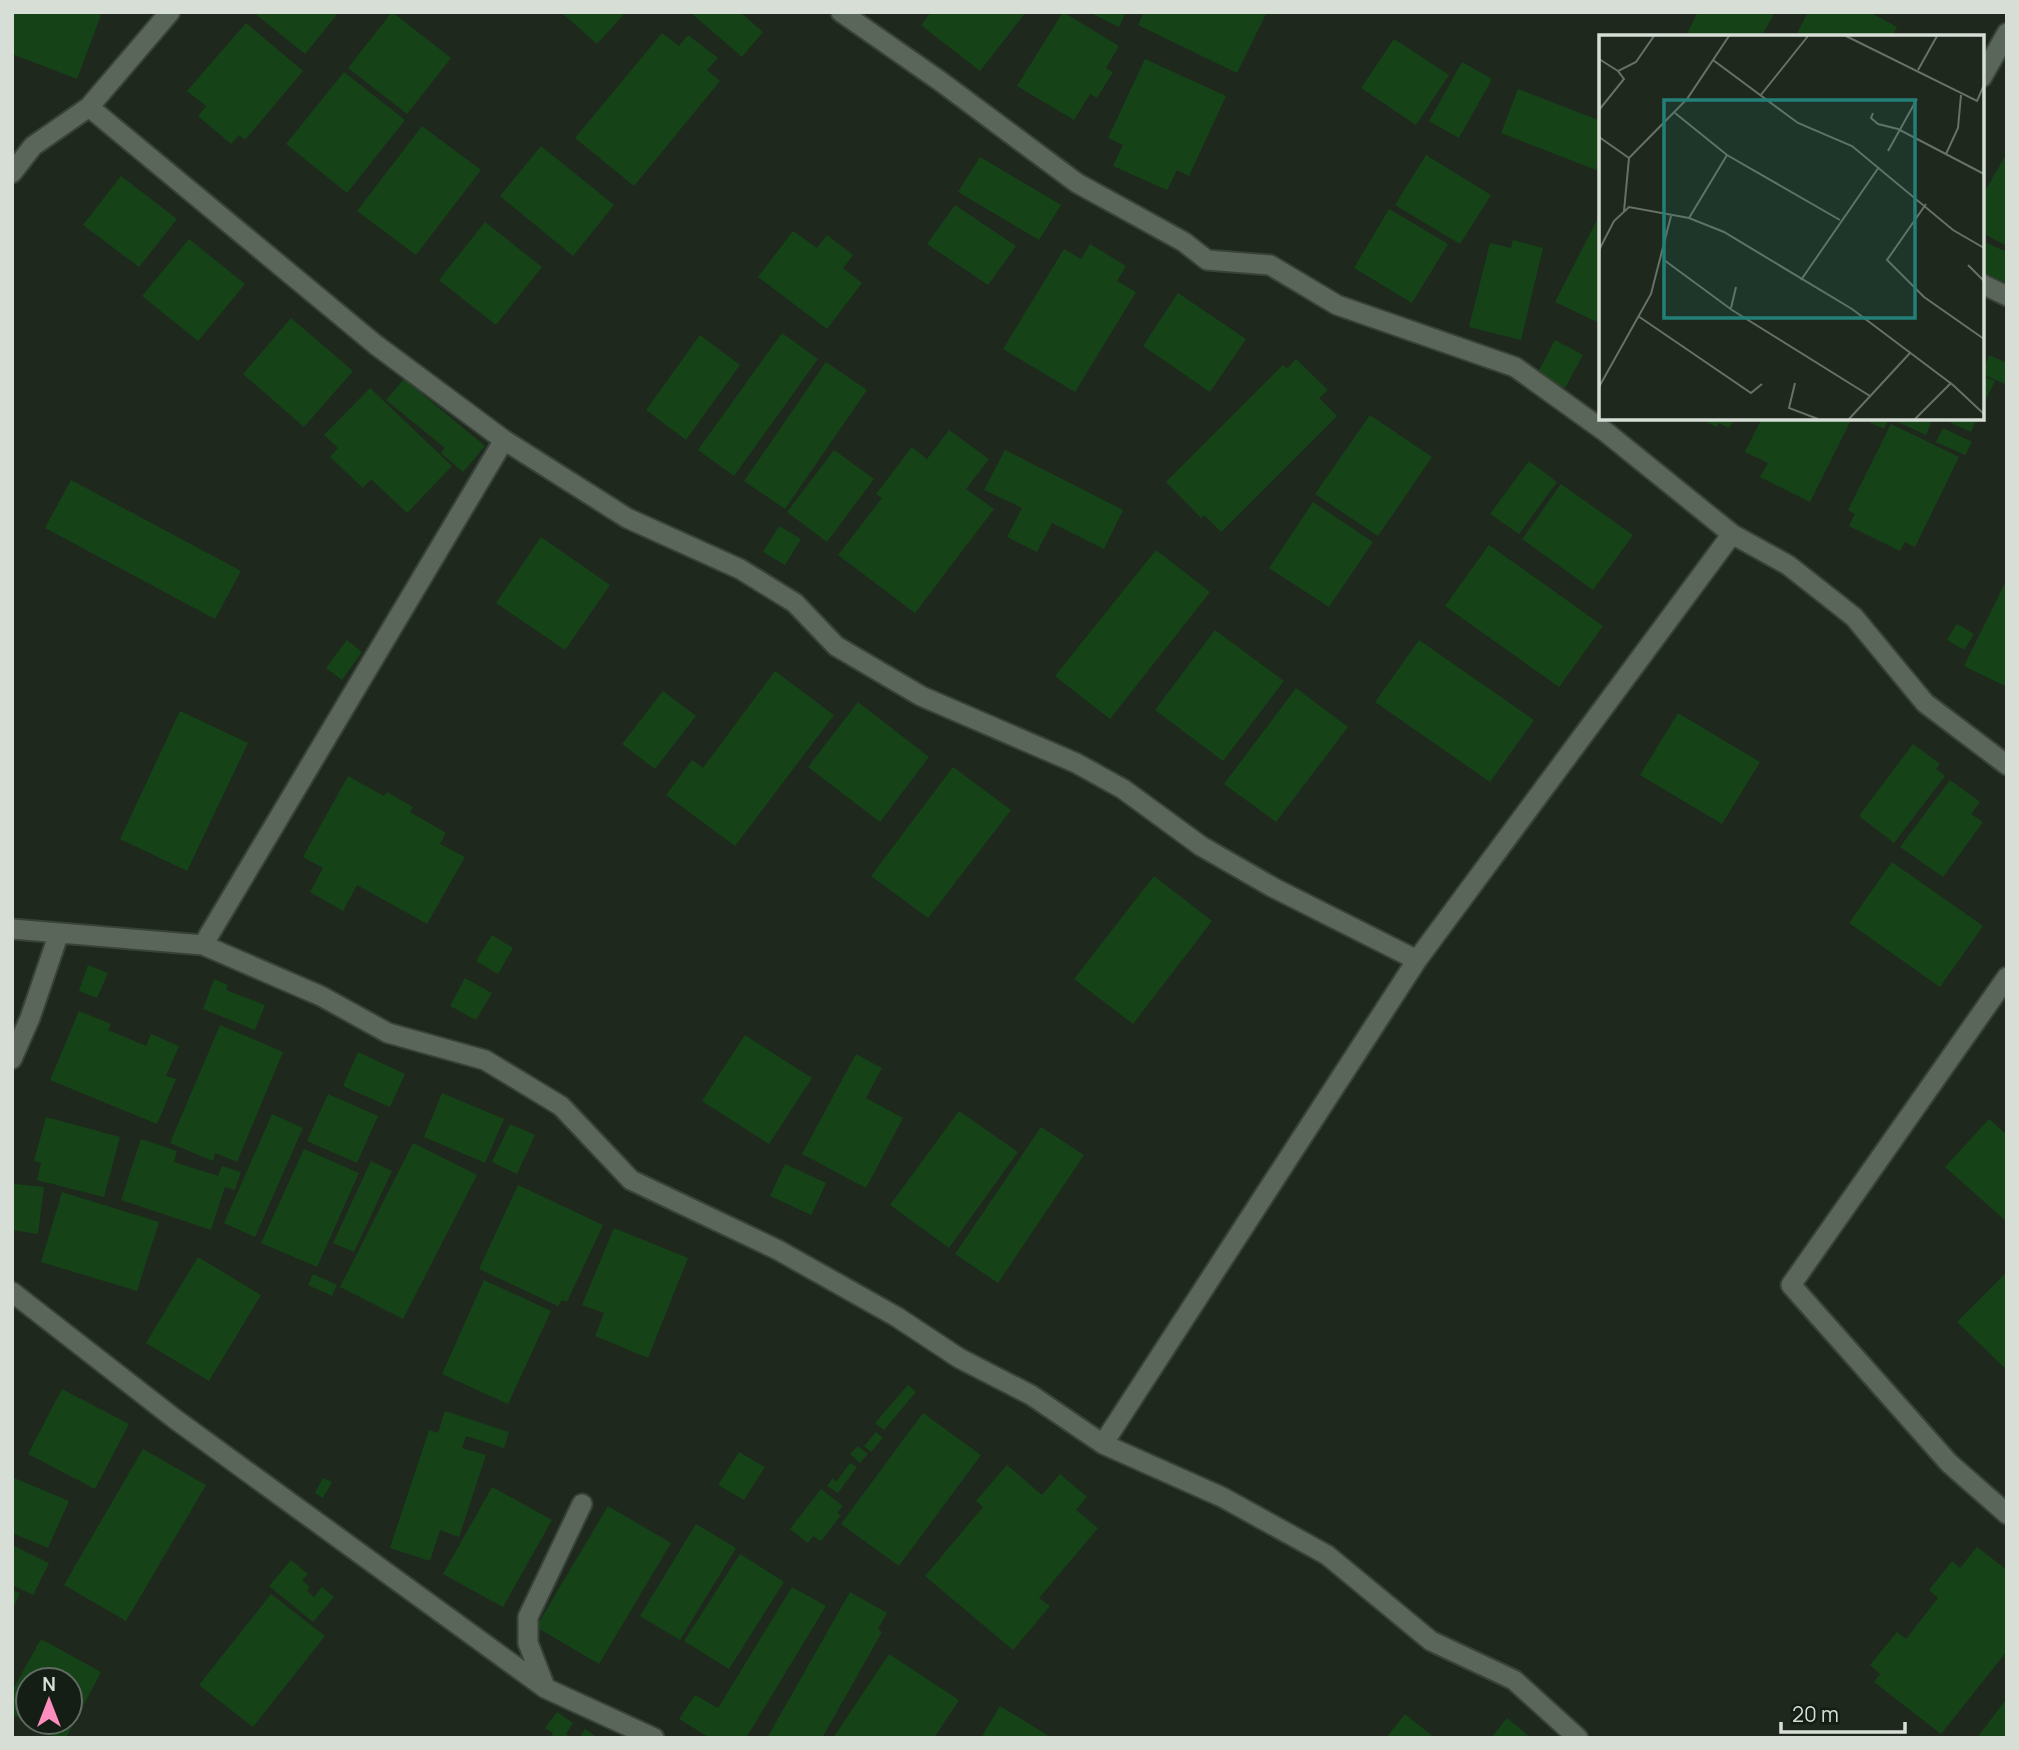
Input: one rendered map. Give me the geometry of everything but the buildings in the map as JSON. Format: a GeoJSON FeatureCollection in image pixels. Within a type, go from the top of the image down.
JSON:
{"type":"FeatureCollection","features":[{"type":"Feature","properties":{"kind":"street"},"geometry":{"type":"LineString","coordinates":[[12,173],[33,146],[89,107],[170,12]]}},
{"type":"Feature","properties":{"kind":"street"},"geometry":{"type":"LineString","coordinates":[[841,12],[940,81],[1077,183],[1184,242],[1207,260],[1270,265],[1337,305],[1515,367],[1607,433],[1732,534],[1787,565],[1854,617],[1925,703],[2007,765]]}},
{"type":"Feature","properties":{"kind":"street"},"geometry":{"type":"LineString","coordinates":[[1984,73],[2007,33]]}},
{"type":"Feature","properties":{"kind":"street"},"geometry":{"type":"LineString","coordinates":[[89,107],[376,345],[505,440],[627,518],[740,569],[795,603],[836,646],[921,696],[1076,764],[1124,789],[1201,846],[1275,888],[1417,960]]}},
{"type":"Feature","properties":{"kind":"street"},"geometry":{"type":"LineString","coordinates":[[1984,285],[2007,296]]}},
{"type":"Feature","properties":{"kind":"street"},"geometry":{"type":"LineString","coordinates":[[202,945],[505,440]]}},
{"type":"Feature","properties":{"kind":"street"},"geometry":{"type":"LineString","coordinates":[[1103,1444],[1417,960],[1732,534]]}},
{"type":"Feature","properties":{"kind":"street"},"geometry":{"type":"LineString","coordinates":[[12,929],[202,945],[321,996],[388,1033],[485,1060],[561,1106],[631,1180],[790,1257],[897,1317],[959,1358],[1031,1395],[1103,1444],[1222,1497],[1327,1555],[1431,1641],[1514,1680],[1578,1738]]}},
{"type":"Feature","properties":{"kind":"street"},"geometry":{"type":"LineString","coordinates":[[12,1059],[30,1017],[59,933]]}},
{"type":"Feature","properties":{"kind":"street"},"geometry":{"type":"LineString","coordinates":[[2007,977],[1791,1285],[1950,1463],[2007,1514]]}},
{"type":"Feature","properties":{"kind":"street"},"geometry":{"type":"LineString","coordinates":[[12,1292],[174,1419],[545,1688],[654,1738]]}},
{"type":"Feature","properties":{"kind":"street"},"geometry":{"type":"LineString","coordinates":[[545,1688],[528,1643],[528,1617],[582,1504]]}}]}
